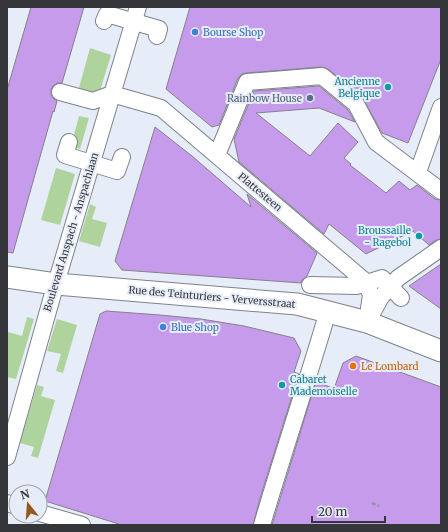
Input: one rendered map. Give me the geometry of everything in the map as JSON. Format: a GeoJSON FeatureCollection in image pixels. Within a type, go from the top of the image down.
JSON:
{"type":"FeatureCollection","features":[{"type":"Feature","properties":{"kind":"street"},"geometry":{"type":"LineString","coordinates":[[104,21],[107,14],[136,14],[159,29],[157,36]]}},
{"type":"Feature","properties":{"kind":"street","name":"Boulevard Anspach - Anspachlaan"},"geometry":{"type":"LineString","coordinates":[[7,457],[56,284],[136,14]]}},
{"type":"Feature","properties":{"kind":"street"},"geometry":{"type":"LineString","coordinates":[[217,155],[247,82],[322,76],[356,104],[376,142],[418,172],[441,191]]}},
{"type":"Feature","properties":{"kind":"street"},"geometry":{"type":"LineString","coordinates":[[60,92],[93,102],[112,94]]}},
{"type":"Feature","properties":{"kind":"street","name":"Plattesteen"},"geometry":{"type":"LineString","coordinates":[[112,94],[161,108],[366,282]]}},
{"type":"Feature","properties":{"kind":"street"},"geometry":{"type":"LineString","coordinates":[[418,172],[441,107]]}},
{"type":"Feature","properties":{"kind":"street"},"geometry":{"type":"LineString","coordinates":[[69,142],[65,155],[117,171],[122,157]]}},
{"type":"Feature","properties":{"kind":"street"},"geometry":{"type":"LineString","coordinates":[[396,293],[398,278],[441,248]]}},
{"type":"Feature","properties":{"kind":"street","name":"Rue des Teinturiers - Verversstraat"},"geometry":{"type":"LineString","coordinates":[[7,277],[56,284],[297,304],[368,322],[441,351]]}},
{"type":"Feature","properties":{"kind":"street"},"geometry":{"type":"LineString","coordinates":[[310,285],[357,286],[382,278],[396,293]]}},
{"type":"Feature","properties":{"kind":"street"},"geometry":{"type":"LineString","coordinates":[[366,282],[371,295],[368,322]]}},
{"type":"Feature","properties":{"kind":"street"},"geometry":{"type":"LineString","coordinates":[[368,322],[381,297],[396,293]]}},
{"type":"Feature","properties":{"kind":"street"},"geometry":{"type":"LineString","coordinates":[[262,525],[328,311]]}},
{"type":"Feature","properties":{"kind":"street"},"geometry":{"type":"LineString","coordinates":[[48,515],[82,525]]}},
{"type":"Feature","properties":{"kind":"path"},"geometry":{"type":"LineString","coordinates":[[372,503],[380,506]]}},
{"type":"Feature","properties":{"kind":"green space"},"geometry":{"type":"Polygon","coordinates":[[[90,48],[111,55],[99,94],[79,88],[90,48]]]}},
{"type":"Feature","properties":{"kind":"green space"},"geometry":{"type":"Polygon","coordinates":[[[79,116],[89,118],[80,149],[71,146],[79,116]]]}},
{"type":"Feature","properties":{"kind":"green space"},"geometry":{"type":"Polygon","coordinates":[[[56,168],[75,174],[60,225],[41,220],[56,168]]]}},
{"type":"Feature","properties":{"kind":"green space"},"geometry":{"type":"Polygon","coordinates":[[[90,204],[96,207],[92,219],[107,223],[100,247],[79,241],[90,204]]]}},
{"type":"Feature","properties":{"kind":"green space"},"geometry":{"type":"Polygon","coordinates":[[[27,317],[34,319],[16,379],[7,377],[7,334],[8,332],[22,336],[27,317]]]}},
{"type":"Feature","properties":{"kind":"green space"},"geometry":{"type":"Polygon","coordinates":[[[57,319],[77,325],[63,373],[56,371],[61,354],[47,351],[57,319]]]}},
{"type":"Feature","properties":{"kind":"green space"},"geometry":{"type":"Polygon","coordinates":[[[37,385],[44,387],[41,396],[55,400],[38,458],[31,456],[34,447],[20,443],[37,385]]]}},
{"type":"Feature","properties":{"kind":"building"},"geometry":{"type":"Polygon","coordinates":[[[31,7],[84,7],[62,83],[57,83],[51,89],[51,95],[57,101],[13,253],[7,252],[7,90],[31,7]]]}},
{"type":"Feature","properties":{"kind":"building","name":"Ancienne Belgique"},"geometry":{"type":"Polygon","coordinates":[[[190,7],[441,7],[441,59],[408,143],[382,133],[362,97],[328,69],[321,67],[242,74],[238,78],[219,125],[212,127],[166,89],[190,7]]]}},
{"type":"Feature","properties":{"kind":"building"},"geometry":{"type":"Polygon","coordinates":[[[319,86],[348,110],[355,122],[319,108],[256,113],[310,156],[338,123],[358,142],[344,158],[351,164],[350,165],[386,193],[399,181],[410,190],[417,185],[435,199],[441,200],[441,239],[436,240],[429,245],[413,231],[366,254],[329,224],[324,234],[239,162],[234,139],[254,91],[319,86]]]}},
{"type":"Feature","properties":{"kind":"building"},"geometry":{"type":"Polygon","coordinates":[[[155,127],[192,156],[251,207],[247,194],[317,253],[307,276],[301,283],[122,270],[115,261],[155,127]]]}},
{"type":"Feature","properties":{"kind":"building"},"geometry":{"type":"Polygon","coordinates":[[[441,264],[441,309],[409,286],[441,264]]]}},
{"type":"Feature","properties":{"kind":"building"},"geometry":{"type":"Polygon","coordinates":[[[106,311],[201,319],[244,326],[294,338],[301,351],[294,372],[299,374],[253,525],[122,525],[48,502],[48,491],[100,314],[106,311]]]}},
{"type":"Feature","properties":{"kind":"building"},"geometry":{"type":"Polygon","coordinates":[[[356,356],[441,387],[441,525],[272,525],[316,381],[334,389],[343,363],[356,356]]]}},
{"type":"Feature","properties":{"kind":"place","name":"Bourse Shop"},"geometry":{"type":"Point","coordinates":[195,32]}},
{"type":"Feature","properties":{"kind":"place","name":"Ancienne Belgique"},"geometry":{"type":"Point","coordinates":[388,87]}},
{"type":"Feature","properties":{"kind":"place","name":"Rainbow House"},"geometry":{"type":"Point","coordinates":[310,98]}},
{"type":"Feature","properties":{"kind":"place","name":"Broussaille - Ragebol"},"geometry":{"type":"Point","coordinates":[419,236]}},
{"type":"Feature","properties":{"kind":"place","name":"Blue Shop"},"geometry":{"type":"Point","coordinates":[163,327]}},
{"type":"Feature","properties":{"kind":"place","name":"Le Lombard"},"geometry":{"type":"Point","coordinates":[353,366]}},
{"type":"Feature","properties":{"kind":"place","name":"Cabaret Mademoiselle"},"geometry":{"type":"Point","coordinates":[282,385]}}]}
